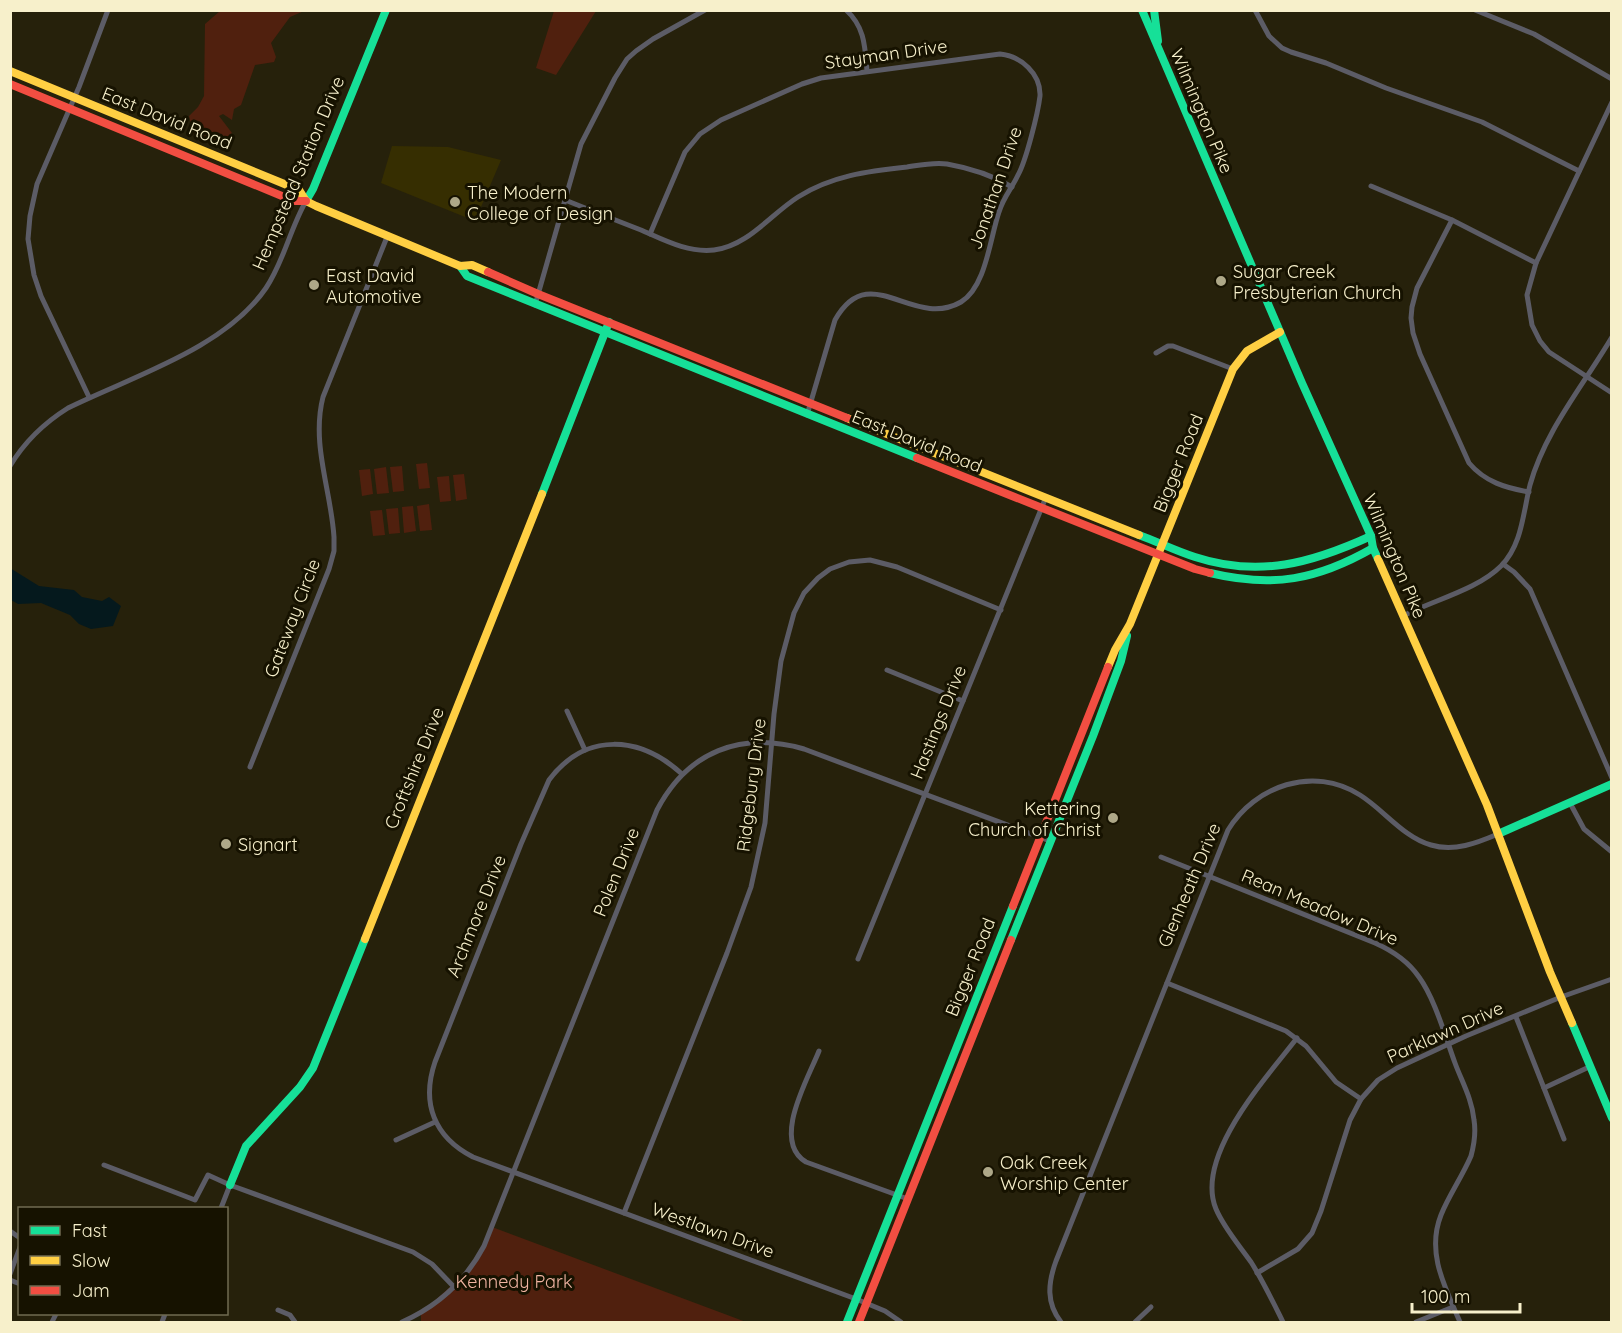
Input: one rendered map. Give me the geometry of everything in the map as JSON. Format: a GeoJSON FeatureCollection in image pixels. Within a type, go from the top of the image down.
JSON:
{"type":"FeatureCollection","features":[{"type":"Feature","properties":{"kind":"street"},"geometry":{"type":"LineString","coordinates":[[89,397],[41,296],[33,271],[28,238],[35,191],[108,10]]}},
{"type":"Feature","properties":{"kind":"street","name":"Hempstead Station Drive"},"geometry":{"type":"LineString","coordinates":[[10,466],[30,438],[68,408],[207,342],[251,306],[273,276],[313,189],[386,10]]}},
{"type":"Feature","properties":{"kind":"street"},"geometry":{"type":"LineString","coordinates":[[535,305],[580,144],[620,69],[636,51],[705,10]]}},
{"type":"Feature","properties":{"kind":"street"},"geometry":{"type":"LineString","coordinates":[[846,10],[855,18],[862,32],[867,70]]}},
{"type":"Feature","properties":{"kind":"street","name":"Wilmington Pike"},"geometry":{"type":"LineString","coordinates":[[1142,10],[1280,332],[1371,536],[1373,548],[1487,806],[1611,1118]]}},
{"type":"Feature","properties":{"kind":"street"},"geometry":{"type":"LineString","coordinates":[[1154,10],[1159,52]]}},
{"type":"Feature","properties":{"kind":"street"},"geometry":{"type":"LineString","coordinates":[[1255,10],[1269,36],[1282,48],[1482,122],[1579,171]]}},
{"type":"Feature","properties":{"kind":"street"},"geometry":{"type":"LineString","coordinates":[[1475,10],[1534,34],[1611,79]]}},
{"type":"Feature","properties":{"kind":"street","name":"Stayman Drive"},"geometry":{"type":"LineString","coordinates":[[650,234],[686,152],[700,134],[712,125],[802,84],[832,75],[987,55],[1007,55],[1020,60]]}},
{"type":"Feature","properties":{"kind":"street","name":"Jonathan Drive"},"geometry":{"type":"LineString","coordinates":[[807,414],[835,320],[853,298],[863,294],[877,294],[921,308],[941,309],[960,302],[972,292],[983,269],[999,210],[1023,166],[1040,97],[1036,79],[1029,67],[1020,60]]}},
{"type":"Feature","properties":{"kind":"street","name":"East David Road"},"geometry":{"type":"LineString","coordinates":[[10,71],[300,190],[306,201]]}},
{"type":"Feature","properties":{"kind":"street","name":"East David Road"},"geometry":{"type":"LineString","coordinates":[[10,84],[294,201],[306,201],[460,266],[472,266],[1163,545],[1215,563],[1244,568],[1299,564],[1371,536]]}},
{"type":"Feature","properties":{"kind":"street"},"geometry":{"type":"LineString","coordinates":[[1611,102],[1536,263],[1527,295],[1532,325],[1549,352],[1611,393]]}},
{"type":"Feature","properties":{"kind":"street"},"geometry":{"type":"LineString","coordinates":[[564,200],[691,249],[714,250],[723,249],[745,239],[798,197],[827,183],[864,172],[947,164],[984,174],[1012,187]]}},
{"type":"Feature","properties":{"kind":"street"},"geometry":{"type":"LineString","coordinates":[[1371,186],[1452,220],[1536,263]]}},
{"type":"Feature","properties":{"kind":"street"},"geometry":{"type":"LineString","coordinates":[[1452,220],[1414,297],[1411,318],[1413,333],[1420,354],[1469,464],[1490,481],[1529,492]]}},
{"type":"Feature","properties":{"kind":"street","name":"Gateway Circle"},"geometry":{"type":"LineString","coordinates":[[250,767],[329,569],[334,551],[334,537],[318,436],[320,411],[327,387],[387,237]]}},
{"type":"Feature","properties":{"kind":"street","name":"East David Road"},"geometry":{"type":"LineString","coordinates":[[460,266],[467,276],[535,305],[1158,555],[1215,575],[1255,580],[1290,580],[1341,566],[1373,548]]}},
{"type":"Feature","properties":{"kind":"street","name":"Croftshire Drive"},"geometry":{"type":"LineString","coordinates":[[222,1207],[246,1146],[300,1087],[313,1068],[609,322]]}},
{"type":"Feature","properties":{"kind":"street","name":"Bigger Road"},"geometry":{"type":"LineString","coordinates":[[847,1323],[1115,650],[1129,626],[1233,369],[1237,360],[1246,351],[1280,332]]}},
{"type":"Feature","properties":{"kind":"street"},"geometry":{"type":"LineString","coordinates":[[1403,616],[1483,580],[1503,564],[1517,540],[1542,450],[1611,337]]}},
{"type":"Feature","properties":{"kind":"street"},"geometry":{"type":"LineString","coordinates":[[1156,353],[1168,346],[1173,346],[1233,369]]}},
{"type":"Feature","properties":{"kind":"street","name":"Hastings Drive"},"geometry":{"type":"LineString","coordinates":[[858,959],[1046,497]]}},
{"type":"Feature","properties":{"kind":"street","name":"Ridgebury Drive"},"geometry":{"type":"LineString","coordinates":[[624,1213],[748,898],[765,823],[781,661],[794,613],[804,593],[810,585],[830,570],[849,562],[878,561],[1001,610]]}},
{"type":"Feature","properties":{"kind":"street"},"geometry":{"type":"LineString","coordinates":[[1503,564],[1530,589],[1611,778]]}},
{"type":"Feature","properties":{"kind":"street","name":"Bigger Road"},"geometry":{"type":"LineString","coordinates":[[859,1323],[1121,661],[1129,626]]}},
{"type":"Feature","properties":{"kind":"street"},"geometry":{"type":"LineString","coordinates":[[887,670],[963,701]]}},
{"type":"Feature","properties":{"kind":"street"},"geometry":{"type":"LineString","coordinates":[[567,711],[585,750]]}},
{"type":"Feature","properties":{"kind":"street","name":"Polen Drive"},"geometry":{"type":"LineString","coordinates":[[402,1323],[426,1310],[454,1287],[470,1269],[484,1246],[657,810],[682,774],[701,759],[732,746],[754,741],[772,742],[804,749],[1050,841]]}},
{"type":"Feature","properties":{"kind":"street","name":"Archmore Drive"},"geometry":{"type":"LineString","coordinates":[[435,1122],[429,1092],[432,1070],[521,844],[549,780],[568,760],[585,750],[615,744],[638,747],[659,756],[682,774]]}},
{"type":"Feature","properties":{"kind":"street","name":"Glenheath Drive"},"geometry":{"type":"LineString","coordinates":[[1061,1323],[1050,1301],[1052,1271],[1228,830],[1240,813],[1272,789],[1293,783],[1319,781],[1351,790],[1360,795],[1412,836],[1430,845],[1441,848],[1460,847],[1498,834],[1611,784]]}},
{"type":"Feature","properties":{"kind":"street"},"geometry":{"type":"LineString","coordinates":[[1570,803],[1584,829],[1611,852]]}},
{"type":"Feature","properties":{"kind":"street","name":"Rean Meadow Drive"},"geometry":{"type":"LineString","coordinates":[[1161,857],[1393,951],[1411,966],[1422,980],[1472,1106],[1475,1123],[1471,1156],[1444,1209],[1435,1239],[1438,1271],[1460,1323]]}},
{"type":"Feature","properties":{"kind":"street","name":"Parklawn Drive"},"geometry":{"type":"LineString","coordinates":[[1257,1273],[1298,1249],[1312,1233],[1350,1120],[1361,1099],[1378,1080],[1396,1068],[1448,1045],[1561,997],[1611,979]]}},
{"type":"Feature","properties":{"kind":"street"},"geometry":{"type":"LineString","coordinates":[[1167,983],[1278,1026],[1297,1038],[1311,1051],[1336,1082],[1361,1099]]}},
{"type":"Feature","properties":{"kind":"street"},"geometry":{"type":"LineString","coordinates":[[1516,1017],[1564,1139]]}},
{"type":"Feature","properties":{"kind":"street"},"geometry":{"type":"LineString","coordinates":[[1283,1323],[1257,1273],[1216,1210],[1212,1192],[1213,1172],[1231,1127],[1297,1038]]}},
{"type":"Feature","properties":{"kind":"street"},"geometry":{"type":"LineString","coordinates":[[819,1051],[792,1120],[790,1136],[794,1151],[806,1162],[908,1199]]}},
{"type":"Feature","properties":{"kind":"street"},"geometry":{"type":"LineString","coordinates":[[1544,1088],[1590,1067]]}},
{"type":"Feature","properties":{"kind":"street"},"geometry":{"type":"LineString","coordinates":[[396,1140],[435,1122],[447,1138],[464,1152],[512,1173]]}},
{"type":"Feature","properties":{"kind":"street"},"geometry":{"type":"LineString","coordinates":[[104,1165],[195,1200],[208,1175],[413,1252],[432,1264],[454,1287]]}},
{"type":"Feature","properties":{"kind":"street","name":"Westlawn Drive"},"geometry":{"type":"LineString","coordinates":[[512,1173],[856,1299],[885,1311],[901,1323]]}},
{"type":"Feature","properties":{"kind":"street"},"geometry":{"type":"LineString","coordinates":[[10,1274],[18,1252]]}},
{"type":"Feature","properties":{"kind":"street"},"geometry":{"type":"LineString","coordinates":[[1135,1323],[1150,1306]]}},
{"type":"Feature","properties":{"kind":"street"},"geometry":{"type":"LineString","coordinates":[[1416,1323],[1453,1307]]}},
{"type":"Feature","properties":{"kind":"street"},"geometry":{"type":"LineString","coordinates":[[278,1310],[290,1316],[295,1323]]}},
{"type":"Feature","properties":{"kind":"shaded area","name":"The Modern College of Design"},"geometry":{"type":"Polygon","coordinates":[[[392,146],[448,147],[501,160],[475,221],[381,183],[392,146]]]}},
{"type":"Feature","properties":{"kind":"shaded area"},"geometry":{"type":"Polygon","coordinates":[[[10,568],[39,586],[74,590],[82,597],[102,601],[109,597],[121,606],[113,626],[91,629],[79,624],[70,615],[41,603],[18,604],[11,600],[10,568]]]}},
{"type":"Feature","properties":{"kind":"green space"},"geometry":{"type":"Polygon","coordinates":[[[220,11],[304,11],[290,17],[271,43],[276,57],[274,62],[255,65],[241,105],[234,109],[232,120],[223,114],[219,116],[232,133],[219,145],[194,135],[189,116],[204,96],[205,24],[220,11]]]}},
{"type":"Feature","properties":{"kind":"green space"},"geometry":{"type":"Polygon","coordinates":[[[554,11],[596,11],[556,75],[536,68],[554,11]]]}},
{"type":"Feature","properties":{"kind":"green space"},"geometry":{"type":"Polygon","coordinates":[[[427,463],[430,488],[419,489],[416,464],[427,463]]]}},
{"type":"Feature","properties":{"kind":"green space"},"geometry":{"type":"Polygon","coordinates":[[[402,466],[404,491],[393,492],[390,467],[402,466]]]}},
{"type":"Feature","properties":{"kind":"green space"},"geometry":{"type":"Polygon","coordinates":[[[386,467],[389,493],[377,494],[374,469],[386,467]]]}},
{"type":"Feature","properties":{"kind":"green space"},"geometry":{"type":"Polygon","coordinates":[[[370,469],[373,494],[362,496],[359,470],[370,469]]]}},
{"type":"Feature","properties":{"kind":"green space"},"geometry":{"type":"Polygon","coordinates":[[[464,474],[467,499],[456,501],[453,475],[464,474]]]}},
{"type":"Feature","properties":{"kind":"green space"},"geometry":{"type":"Polygon","coordinates":[[[449,476],[451,501],[440,502],[437,477],[449,476]]]}},
{"type":"Feature","properties":{"kind":"green space"},"geometry":{"type":"Polygon","coordinates":[[[429,504],[432,530],[420,531],[417,506],[429,504]]]}},
{"type":"Feature","properties":{"kind":"green space"},"geometry":{"type":"Polygon","coordinates":[[[413,506],[416,531],[404,533],[402,507],[413,506]]]}},
{"type":"Feature","properties":{"kind":"green space"},"geometry":{"type":"Polygon","coordinates":[[[398,508],[400,533],[389,534],[386,509],[398,508]]]}},
{"type":"Feature","properties":{"kind":"green space"},"geometry":{"type":"Polygon","coordinates":[[[382,510],[385,535],[373,536],[370,511],[382,510]]]}},
{"type":"Feature","properties":{"kind":"green space","name":"Kennedy Park"},"geometry":{"type":"Polygon","coordinates":[[[492,1227],[746,1322],[421,1322],[421,1313],[470,1269],[492,1227]]]}},
{"type":"Feature","properties":{"kind":"traffic: fast"},"geometry":{"type":"LineString","coordinates":[[306,201],[313,189],[386,10]]}},
{"type":"Feature","properties":{"kind":"traffic: fast"},"geometry":{"type":"LineString","coordinates":[[1142,10],[1302,383],[1371,536],[1378,559]]}},
{"type":"Feature","properties":{"kind":"traffic: fast"},"geometry":{"type":"LineString","coordinates":[[1154,10],[1158,41]]}},
{"type":"Feature","properties":{"kind":"traffic: fast"},"geometry":{"type":"LineString","coordinates":[[460,266],[467,276],[917,458]]}},
{"type":"Feature","properties":{"kind":"traffic: fast"},"geometry":{"type":"LineString","coordinates":[[542,494],[609,322]]}},
{"type":"Feature","properties":{"kind":"traffic: fast"},"geometry":{"type":"LineString","coordinates":[[1139,535],[1188,555],[1219,563],[1263,567],[1328,554],[1371,536]]}},
{"type":"Feature","properties":{"kind":"traffic: fast"},"geometry":{"type":"LineString","coordinates":[[1210,573],[1254,580],[1294,578],[1333,568],[1373,548]]}},
{"type":"Feature","properties":{"kind":"traffic: fast"},"geometry":{"type":"LineString","coordinates":[[1011,940],[1093,736],[1121,661],[1127,636]]}},
{"type":"Feature","properties":{"kind":"traffic: fast"},"geometry":{"type":"LineString","coordinates":[[1498,834],[1612,784]]}},
{"type":"Feature","properties":{"kind":"traffic: fast"},"geometry":{"type":"LineString","coordinates":[[847,1322],[1013,906]]}},
{"type":"Feature","properties":{"kind":"traffic: fast"},"geometry":{"type":"LineString","coordinates":[[230,1185],[246,1146],[300,1087],[313,1068],[365,939]]}},
{"type":"Feature","properties":{"kind":"traffic: fast"},"geometry":{"type":"LineString","coordinates":[[1572,1023],[1612,1118]]}},
{"type":"Feature","properties":{"kind":"traffic: slow"},"geometry":{"type":"LineString","coordinates":[[10,71],[299,190],[306,201],[316,206],[460,266],[472,265],[488,272]]}},
{"type":"Feature","properties":{"kind":"traffic: slow"},"geometry":{"type":"LineString","coordinates":[[1108,667],[1130,624],[1233,369],[1247,351],[1280,332]]}},
{"type":"Feature","properties":{"kind":"traffic: slow"},"geometry":{"type":"LineString","coordinates":[[847,418],[1139,535]]}},
{"type":"Feature","properties":{"kind":"traffic: slow"},"geometry":{"type":"LineString","coordinates":[[365,939],[542,494]]}},
{"type":"Feature","properties":{"kind":"traffic: slow"},"geometry":{"type":"LineString","coordinates":[[1378,559],[1487,805],[1550,972],[1572,1023]]}},
{"type":"Feature","properties":{"kind":"traffic: jam"},"geometry":{"type":"LineString","coordinates":[[10,84],[294,201],[306,201]]}},
{"type":"Feature","properties":{"kind":"traffic: jam"},"geometry":{"type":"LineString","coordinates":[[488,272],[847,418]]}},
{"type":"Feature","properties":{"kind":"traffic: jam"},"geometry":{"type":"LineString","coordinates":[[917,458],[1210,573]]}},
{"type":"Feature","properties":{"kind":"traffic: jam"},"geometry":{"type":"LineString","coordinates":[[1013,906],[1108,667]]}},
{"type":"Feature","properties":{"kind":"traffic: jam"},"geometry":{"type":"LineString","coordinates":[[859,1322],[1011,940]]}},
{"type":"Feature","properties":{"kind":"place","name":"The Modern College of Design"},"geometry":{"type":"Point","coordinates":[455,202]}},
{"type":"Feature","properties":{"kind":"place","name":"Sugar Creek Presbyterian Church"},"geometry":{"type":"Point","coordinates":[1221,281]}},
{"type":"Feature","properties":{"kind":"place","name":"East David Automotive"},"geometry":{"type":"Point","coordinates":[314,285]}},
{"type":"Feature","properties":{"kind":"place","name":"Kettering Church of Christ"},"geometry":{"type":"Point","coordinates":[1113,818]}},
{"type":"Feature","properties":{"kind":"place","name":"Signart"},"geometry":{"type":"Point","coordinates":[226,844]}},
{"type":"Feature","properties":{"kind":"place","name":"Oak Creek Worship Center"},"geometry":{"type":"Point","coordinates":[988,1172]}}]}
